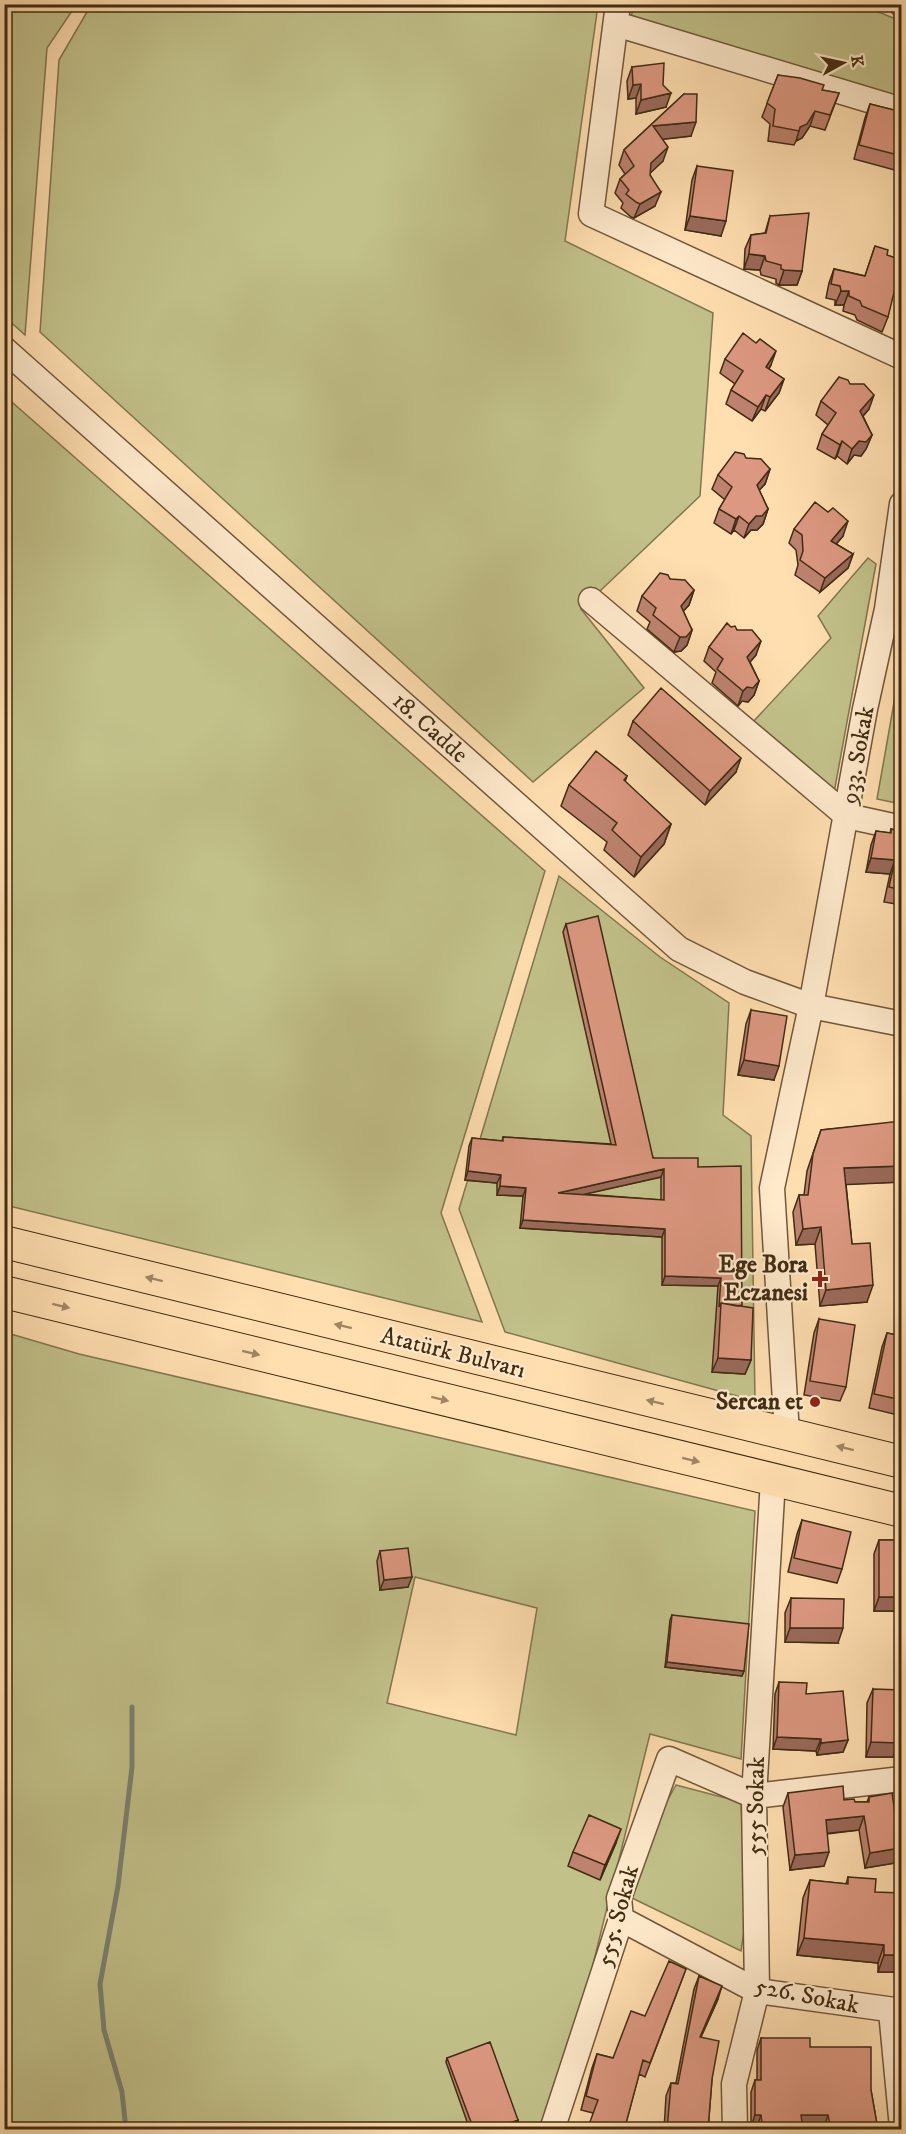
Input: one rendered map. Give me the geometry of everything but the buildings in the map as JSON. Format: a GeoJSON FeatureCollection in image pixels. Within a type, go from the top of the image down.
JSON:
{"type":"FeatureCollection","features":[{"type":"Feature","properties":{"kind":"main road","name":"Atatürk Bulvarı"},"geometry":{"type":"LineString","coordinates":[[4,1242],[902,1462]]}},
{"type":"Feature","properties":{"kind":"main road","name":"Atatürk Bulvarı"},"geometry":{"type":"LineString","coordinates":[[4,1292],[902,1511]]}},
{"type":"Feature","properties":{"kind":"street"},"geometry":{"type":"LineString","coordinates":[[902,110],[617,14],[591,214],[902,357]]}},
{"type":"Feature","properties":{"kind":"street","name":"18. Cadde"},"geometry":{"type":"LineString","coordinates":[[4,349],[679,949],[746,982],[811,1006],[902,1024]]}},
{"type":"Feature","properties":{"kind":"street","name":"933. Sokak"},"geometry":{"type":"LineString","coordinates":[[787,1434],[772,1188],[811,1006],[865,709],[894,613],[902,504]]}},
{"type":"Feature","properties":{"kind":"street"},"geometry":{"type":"LineString","coordinates":[[591,600],[847,816],[902,828]]}},
{"type":"Feature","properties":{"kind":"street","name":"555 Sokak"},"geometry":{"type":"LineString","coordinates":[[735,2130],[734,2084],[757,1991],[754,1796],[773,1480]]}},
{"type":"Feature","properties":{"kind":"street","name":"555. Sokak"},"geometry":{"type":"LineString","coordinates":[[552,2130],[621,1919],[619,1898],[669,1759],[754,1796]]}},
{"type":"Feature","properties":{"kind":"street"},"geometry":{"type":"LineString","coordinates":[[754,1796],[902,1779]]}},
{"type":"Feature","properties":{"kind":"street","name":"526. Sokak"},"geometry":{"type":"LineString","coordinates":[[621,1919],[757,1991],[896,2011]]}},
{"type":"Feature","properties":{"kind":"street"},"geometry":{"type":"LineString","coordinates":[[896,2011],[902,2128]]}},
{"type":"Feature","properties":{"kind":"shaded area"},"geometry":{"type":"Polygon","coordinates":[[[5,4],[76,5],[47,48],[25,335],[5,317],[5,4]]]}},
{"type":"Feature","properties":{"kind":"shaded area"},"geometry":{"type":"Polygon","coordinates":[[[91,5],[598,5],[565,241],[713,313],[700,496],[581,609],[644,688],[533,782],[40,332],[59,60],[91,5]]]}},
{"type":"Feature","properties":{"kind":"shaded area"},"geometry":{"type":"Polygon","coordinates":[[[634,5],[861,5],[901,21],[901,99],[631,17],[634,5]]]}},
{"type":"Feature","properties":{"kind":"shaded area"},"geometry":{"type":"Polygon","coordinates":[[[5,396],[545,871],[441,1213],[482,1322],[5,1205],[5,396]]]}},
{"type":"Feature","properties":{"kind":"shaded area"},"geometry":{"type":"Polygon","coordinates":[[[868,558],[876,564],[834,793],[752,723],[831,638],[818,616],[868,558]]]}},
{"type":"Feature","properties":{"kind":"shaded area"},"geometry":{"type":"Polygon","coordinates":[[[901,663],[901,804],[877,799],[901,663]]]}},
{"type":"Feature","properties":{"kind":"shaded area"},"geometry":{"type":"Polygon","coordinates":[[[559,876],[660,957],[729,1003],[723,1115],[751,1136],[755,1401],[505,1332],[459,1209],[559,876]]]}},
{"type":"Feature","properties":{"kind":"shaded area"},"geometry":{"type":"Polygon","coordinates":[[[4,1332],[79,1354],[755,1511],[741,1759],[650,1734],[577,2029],[539,2129],[5,2129],[4,1332]],[[415,1577],[387,1703],[516,1735],[537,1608],[415,1577]]]}},
{"type":"Feature","properties":{"kind":"shaded area"},"geometry":{"type":"Polygon","coordinates":[[[676,1785],[741,1802],[746,1918],[741,1951],[630,1897],[662,1810],[676,1785]]]}},
{"type":"Feature","properties":{"kind":"waterway"},"geometry":{"type":"LineString","coordinates":[[126,2130],[122,2092],[104,2030],[100,1984],[118,1886],[132,1767],[132,1707]]}},
{"type":"Feature","properties":{"kind":"place","name":"Ege Bora Eczanesi"},"geometry":{"type":"Point","coordinates":[820,1279]}},
{"type":"Feature","properties":{"kind":"place","name":"Sercan et"},"geometry":{"type":"Point","coordinates":[815,1402]}}]}
